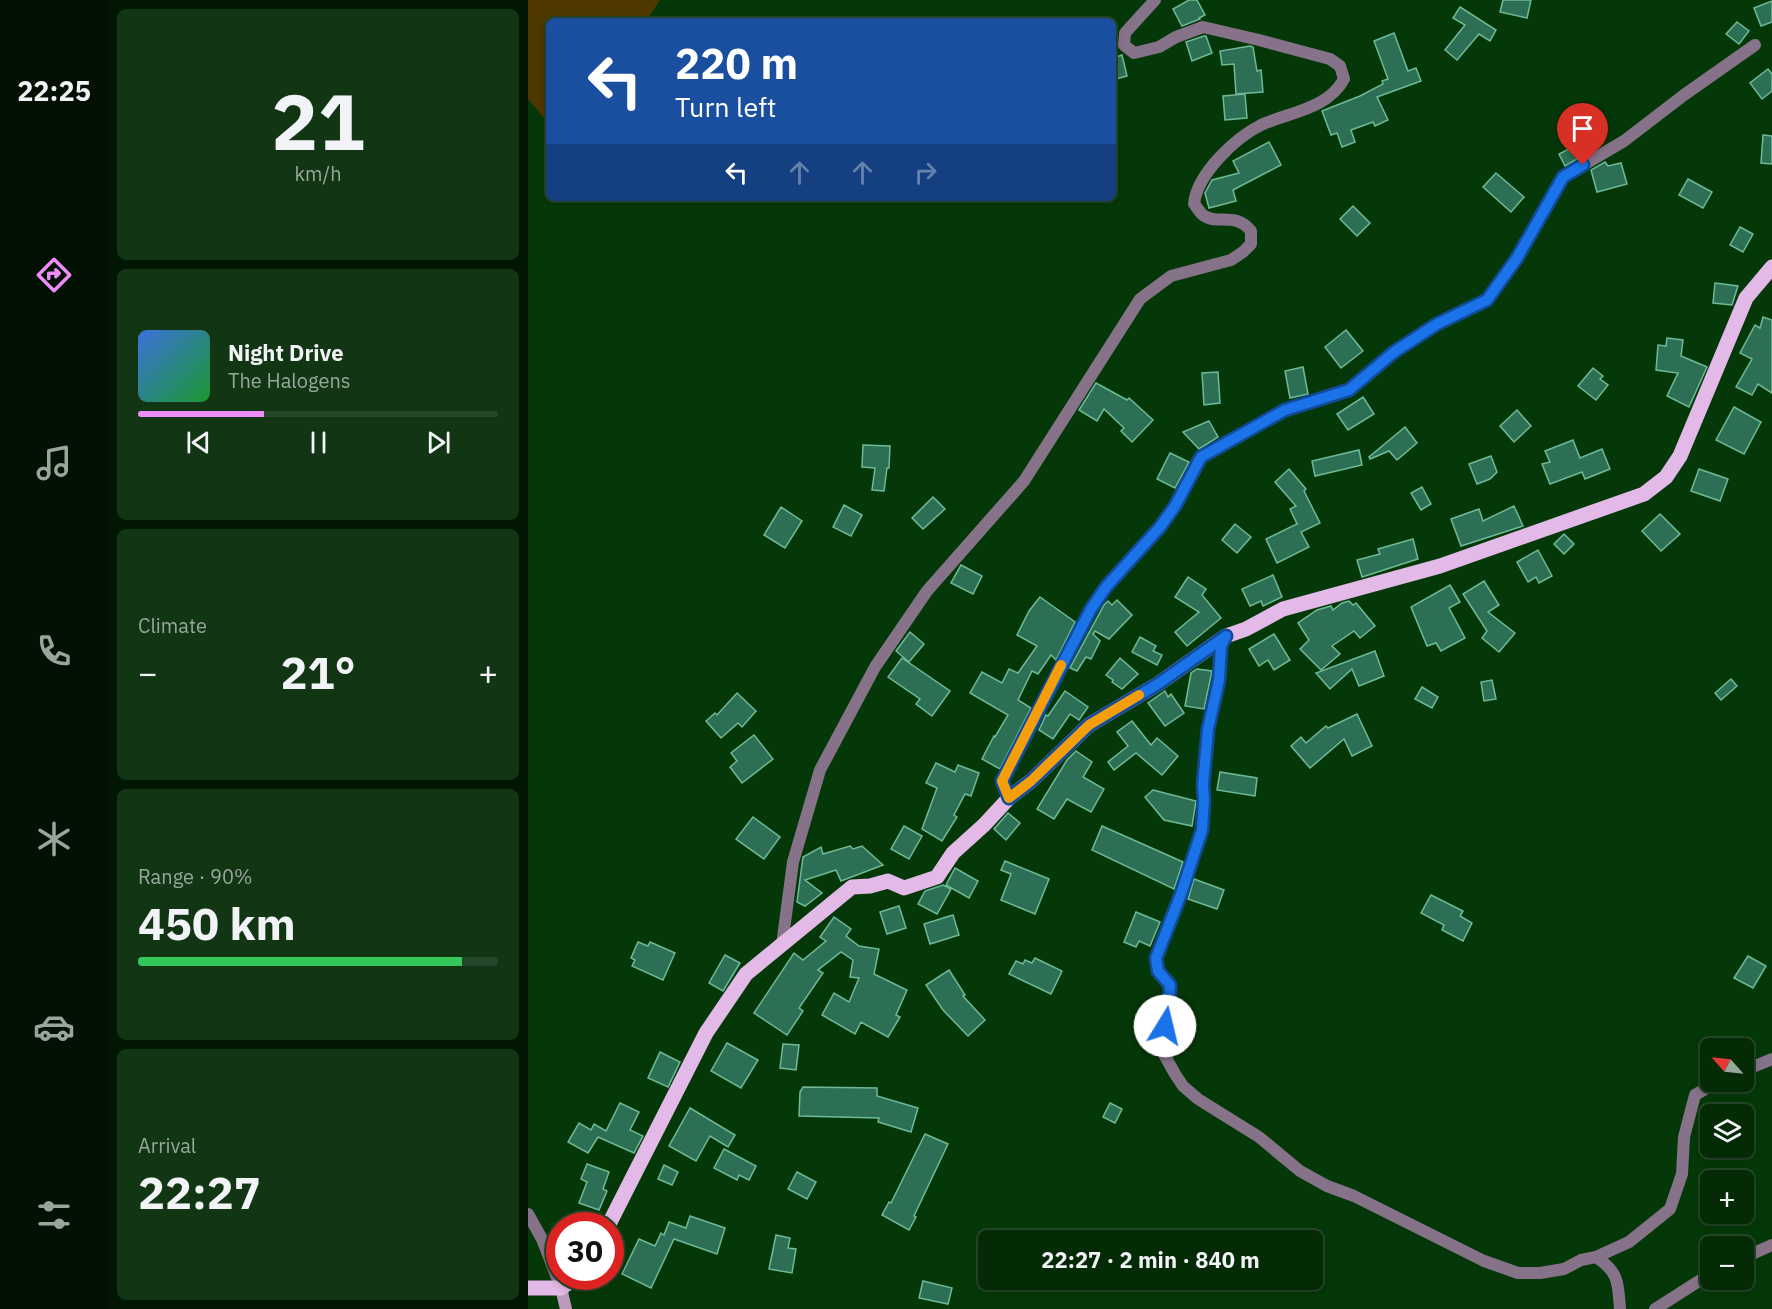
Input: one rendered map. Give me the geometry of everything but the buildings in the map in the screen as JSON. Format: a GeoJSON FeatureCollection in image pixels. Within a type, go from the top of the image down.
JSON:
{"type":"FeatureCollection","features":[{"type":"Feature","properties":{"kind":"main road"},"geometry":{"type":"LineString","coordinates":[[615,1212],[706,1034],[746,974],[796,931],[824,912],[852,887],[870,886],[888,881],[904,888],[937,877],[953,853],[1089,725],[1158,684],[1226,636],[1283,609],[1440,566],[1644,495],[1666,477],[1680,456],[1746,298],[1772,267]]}},
{"type":"Feature","properties":{"kind":"main road"},"geometry":{"type":"LineString","coordinates":[[528,1288],[546,1288]]}},
{"type":"Feature","properties":{"kind":"street"},"geometry":{"type":"LineString","coordinates":[[782,945],[794,862],[820,770],[875,667],[927,591],[1024,481],[1140,299],[1171,276],[1231,260],[1251,244],[1251,231],[1246,224],[1230,219],[1203,216],[1194,204],[1195,195],[1204,176],[1227,150],[1260,126],[1322,102],[1339,89],[1344,79],[1340,66],[1330,59],[1203,27],[1159,47],[1134,53],[1124,45],[1125,33],[1155,0]]}},
{"type":"Feature","properties":{"kind":"street"},"geometry":{"type":"LineString","coordinates":[[1009,798],[1002,781],[1091,609],[1106,587],[1160,527],[1175,506],[1201,457],[1285,410],[1349,390],[1394,352],[1437,324],[1487,300],[1517,258],[1563,177],[1624,141],[1684,94],[1755,45]]}},
{"type":"Feature","properties":{"kind":"street"},"geometry":{"type":"LineString","coordinates":[[1226,636],[1221,646],[1219,680],[1208,729],[1202,830],[1181,894],[1156,958],[1158,971],[1170,985],[1169,1010],[1161,1042],[1165,1056],[1182,1086],[1198,1099],[1259,1137],[1300,1171],[1484,1261],[1518,1273],[1540,1273],[1564,1269],[1581,1260],[1596,1257],[1629,1242],[1670,1209],[1682,1174],[1684,1137],[1695,1095],[1700,1092]]}},
{"type":"Feature","properties":{"kind":"street"},"geometry":{"type":"LineString","coordinates":[[1754,1066],[1772,1059]]}},
{"type":"Feature","properties":{"kind":"street"},"geometry":{"type":"LineString","coordinates":[[528,1214],[546,1249]]}},
{"type":"Feature","properties":{"kind":"street"},"geometry":{"type":"LineString","coordinates":[[1754,1253],[1772,1245]]}},
{"type":"Feature","properties":{"kind":"street"},"geometry":{"type":"LineString","coordinates":[[1596,1257],[1609,1266],[1617,1281],[1620,1309]]}},
{"type":"Feature","properties":{"kind":"street"},"geometry":{"type":"LineString","coordinates":[[1655,1309],[1700,1280]]}},
{"type":"Feature","properties":{"kind":"street"},"geometry":{"type":"LineString","coordinates":[[561,1290],[566,1309]]}},
{"type":"Feature","properties":{"kind":"shaded area"},"geometry":{"type":"Polygon","coordinates":[[[528,0],[660,0],[648,18],[546,18],[546,120],[528,99],[528,0]]]}},
{"type":"Feature","properties":{"kind":"slow traffic"},"geometry":{"type":"LineString","coordinates":[[1061,665],[1002,781],[1009,798],[1031,781],[1089,725],[1139,695]]}},
{"type":"Feature","properties":{"kind":"route"},"geometry":{"type":"LineString","coordinates":[[1165,1026],[1169,1010],[1170,985],[1158,971],[1156,958],[1181,894],[1202,830],[1208,729],[1219,680],[1221,646],[1226,636],[1158,684],[1089,725],[1031,781],[1009,798],[1002,781],[1091,609],[1132,556],[1160,527],[1185,491],[1189,476],[1201,457],[1285,410],[1349,390],[1394,352],[1437,324],[1487,300],[1517,258],[1563,177],[1583,165]]}}]}
